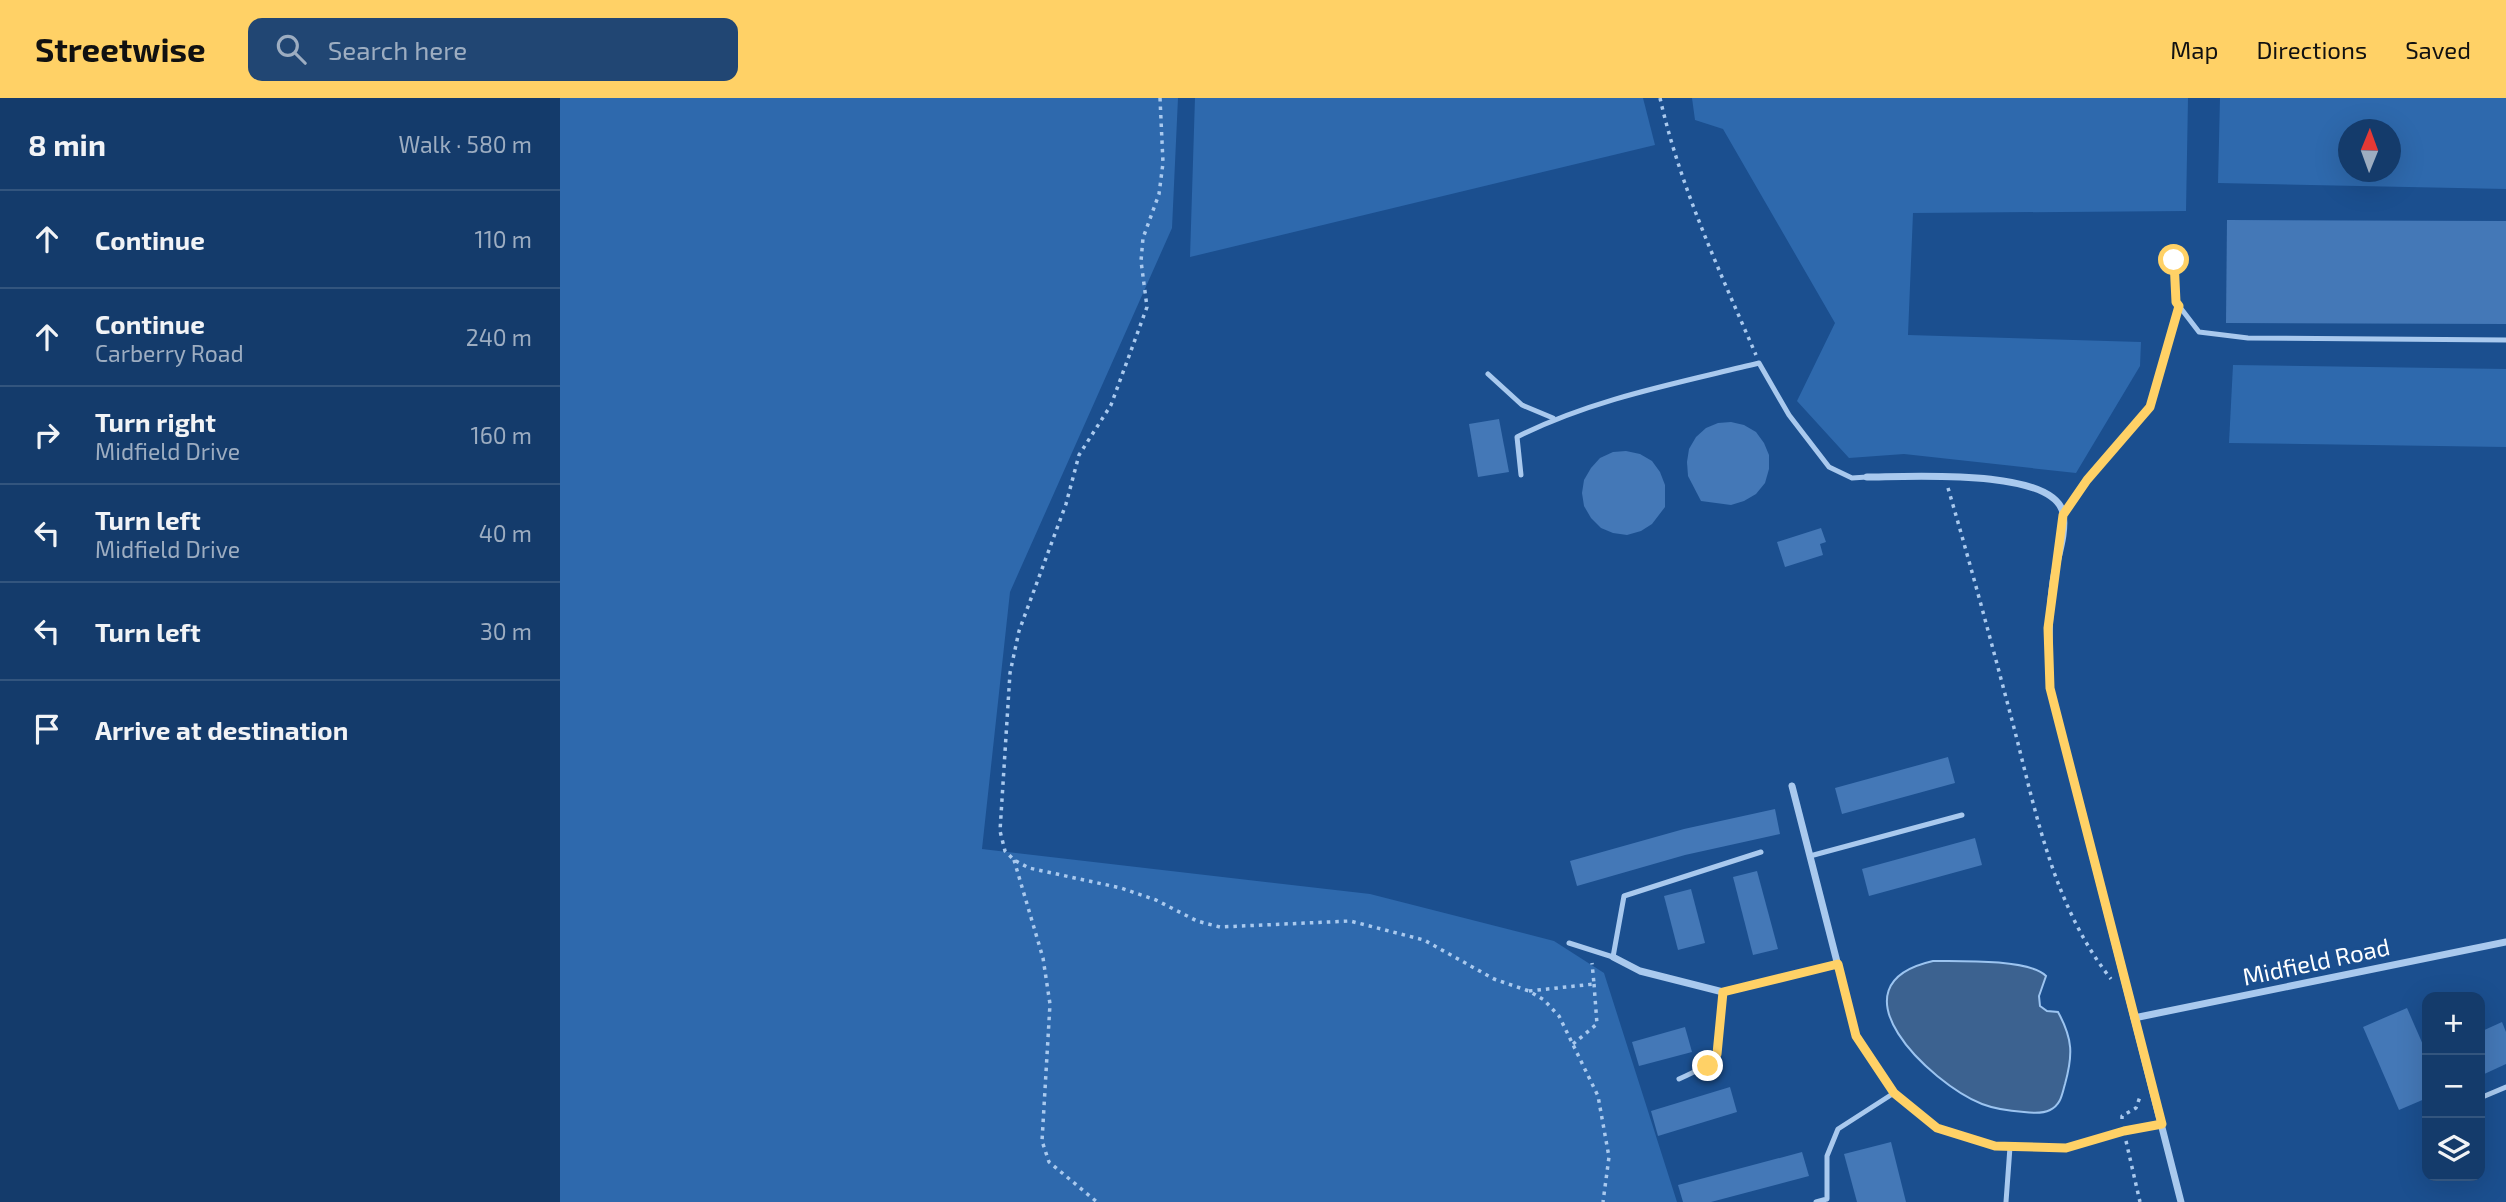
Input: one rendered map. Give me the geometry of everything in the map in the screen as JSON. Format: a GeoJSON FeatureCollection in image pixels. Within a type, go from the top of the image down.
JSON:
{"type":"FeatureCollection","features":[{"type":"Feature","properties":{"kind":"street"},"geometry":{"type":"LineString","coordinates":[[1867,477],[1964,476],[2026,485],[2050,494],[2060,506],[2063,515],[2048,628],[2050,688],[2181,1202]]}},
{"type":"Feature","properties":{"kind":"street"},"geometry":{"type":"LineString","coordinates":[[1792,786],[1856,1036],[1894,1093],[1937,1128],[1995,1146],[2066,1148],[2124,1131],[2162,1124]]}},
{"type":"Feature","properties":{"kind":"street","name":"Midfield Road"},"geometry":{"type":"LineString","coordinates":[[2134,1018],[2506,943]]}},
{"type":"Feature","properties":{"kind":"street"},"geometry":{"type":"LineString","coordinates":[[1613,957],[1640,971],[1723,992],[1838,964]]}},
{"type":"Feature","properties":{"kind":"street"},"geometry":{"type":"LineString","coordinates":[[1720,1022],[1723,992]]}},
{"type":"Feature","properties":{"kind":"lane"},"geometry":{"type":"LineString","coordinates":[[2174,260],[2176,302],[2199,332],[2248,338],[2506,340]]}},
{"type":"Feature","properties":{"kind":"lane"},"geometry":{"type":"LineString","coordinates":[[2063,515],[2087,480],[2150,407],[2179,306]]}},
{"type":"Feature","properties":{"kind":"lane"},"geometry":{"type":"LineString","coordinates":[[1521,475],[1517,437],[1553,418],[1654,388],[1759,363],[1789,415],[1829,467],[1852,478],[1867,477]]}},
{"type":"Feature","properties":{"kind":"lane"},"geometry":{"type":"LineString","coordinates":[[1488,374],[1522,405],[1553,418]]}},
{"type":"Feature","properties":{"kind":"lane"},"geometry":{"type":"LineString","coordinates":[[1811,856],[1962,815]]}},
{"type":"Feature","properties":{"kind":"lane"},"geometry":{"type":"LineString","coordinates":[[1569,943],[1613,957],[1625,896],[1760,852]]}},
{"type":"Feature","properties":{"kind":"lane"},"geometry":{"type":"LineString","coordinates":[[1679,1079],[1708,1066],[1717,1054],[1720,1022]]}},
{"type":"Feature","properties":{"kind":"lane"},"geometry":{"type":"LineString","coordinates":[[2485,1096],[2506,1087]]}},
{"type":"Feature","properties":{"kind":"lane"},"geometry":{"type":"LineString","coordinates":[[1816,1202],[1827,1199],[1827,1156],[1838,1129],[1894,1093]]}},
{"type":"Feature","properties":{"kind":"lane"},"geometry":{"type":"LineString","coordinates":[[2006,1202],[2010,1147]]}},
{"type":"Feature","properties":{"kind":"path"},"geometry":{"type":"LineString","coordinates":[[1160,98],[1163,163],[1159,194],[1143,238],[1141,261],[1147,307],[1111,405],[1079,454],[1066,504],[1019,631],[1010,673],[1000,831],[1005,851],[1014,860],[1029,868],[1121,888],[1156,900],[1197,921],[1220,926],[1350,921],[1424,940],[1494,979],[1529,991],[1544,1000],[1559,1016],[1598,1096],[1609,1157],[1603,1202]]}},
{"type":"Feature","properties":{"kind":"path"},"geometry":{"type":"LineString","coordinates":[[1660,98],[1666,126],[1713,256],[1759,363]]}},
{"type":"Feature","properties":{"kind":"path"},"geometry":{"type":"LineString","coordinates":[[1944,476],[1974,576],[2050,864],[2084,940],[2115,984]]}},
{"type":"Feature","properties":{"kind":"path"},"geometry":{"type":"LineString","coordinates":[[1014,860],[1043,958],[1050,1004],[1042,1142],[1049,1162],[1097,1202]]}},
{"type":"Feature","properties":{"kind":"path"},"geometry":{"type":"LineString","coordinates":[[1573,1044],[1597,1024],[1591,950]]}},
{"type":"Feature","properties":{"kind":"path"},"geometry":{"type":"LineString","coordinates":[[1529,991],[1594,984]]}},
{"type":"Feature","properties":{"kind":"path"},"geometry":{"type":"LineString","coordinates":[[2138,1083],[2141,1094],[2136,1108],[2122,1116],[2140,1202]]}},
{"type":"Feature","properties":{"kind":"shaded area"},"geometry":{"type":"Polygon","coordinates":[[[560,98],[1178,98],[1172,228],[1010,592],[982,849],[1370,894],[1554,941],[1604,973],[1677,1202],[560,1202],[560,98]]]}},
{"type":"Feature","properties":{"kind":"shaded area"},"geometry":{"type":"Polygon","coordinates":[[[1195,98],[1643,98],[1655,145],[1190,257],[1195,98]]]}},
{"type":"Feature","properties":{"kind":"shaded area"},"geometry":{"type":"Polygon","coordinates":[[[1692,98],[2188,98],[2186,211],[1913,213],[1908,335],[2141,342],[2140,366],[2076,473],[1904,454],[1849,458],[1797,401],[1835,323],[1723,129],[1695,120],[1692,98]]]}},
{"type":"Feature","properties":{"kind":"shaded area"},"geometry":{"type":"Polygon","coordinates":[[[2220,98],[2506,98],[2506,189],[2218,183],[2220,98]]]}},
{"type":"Feature","properties":{"kind":"shaded area"},"geometry":{"type":"Polygon","coordinates":[[[2233,365],[2506,369],[2506,447],[2229,443],[2233,365]]]}},
{"type":"Feature","properties":{"kind":"shaded area"},"geometry":{"type":"Polygon","coordinates":[[[1933,961],[2010,964],[2038,970],[2046,976],[2039,996],[2040,1006],[2047,1011],[2058,1012],[2067,1031],[2070,1047],[2065,1084],[2054,1108],[2034,1113],[2003,1110],[1982,1104],[1961,1093],[1916,1056],[1898,1034],[1888,1011],[1889,991],[1903,973],[1933,961]]]}},
{"type":"Feature","properties":{"kind":"building"},"geometry":{"type":"Polygon","coordinates":[[[2227,220],[2506,221],[2506,324],[2226,323],[2227,220]]]}},
{"type":"Feature","properties":{"kind":"building"},"geometry":{"type":"Polygon","coordinates":[[[1499,419],[1509,472],[1478,477],[1469,424],[1499,419]]]}},
{"type":"Feature","properties":{"kind":"building"},"geometry":{"type":"Polygon","coordinates":[[[1731,422],[1756,432],[1764,443],[1769,455],[1765,483],[1756,494],[1731,505],[1701,501],[1688,476],[1689,449],[1696,437],[1706,428],[1731,422]]]}},
{"type":"Feature","properties":{"kind":"building"},"geometry":{"type":"Polygon","coordinates":[[[1613,452],[1640,454],[1652,461],[1665,485],[1665,507],[1652,524],[1627,535],[1601,528],[1584,506],[1582,493],[1584,480],[1600,458],[1613,452]]]}},
{"type":"Feature","properties":{"kind":"building"},"geometry":{"type":"Polygon","coordinates":[[[1821,528],[1826,542],[1820,544],[1823,555],[1785,567],[1777,542],[1821,528]]]}},
{"type":"Feature","properties":{"kind":"building"},"geometry":{"type":"Polygon","coordinates":[[[1948,757],[1955,783],[1842,814],[1835,788],[1948,757]]]}},
{"type":"Feature","properties":{"kind":"building"},"geometry":{"type":"Polygon","coordinates":[[[1775,809],[1780,834],[1685,855],[1577,886],[1570,861],[1684,829],[1775,809]]]}},
{"type":"Feature","properties":{"kind":"building"},"geometry":{"type":"Polygon","coordinates":[[[1975,838],[1982,865],[1869,896],[1862,869],[1975,838]]]}},
{"type":"Feature","properties":{"kind":"building"},"geometry":{"type":"Polygon","coordinates":[[[1757,871],[1778,949],[1753,955],[1733,877],[1757,871]]]}},
{"type":"Feature","properties":{"kind":"building"},"geometry":{"type":"Polygon","coordinates":[[[1691,889],[1705,943],[1678,950],[1664,896],[1691,889]]]}},
{"type":"Feature","properties":{"kind":"building"},"geometry":{"type":"Polygon","coordinates":[[[2407,1008],[2422,1042],[2422,1100],[2399,1110],[2363,1027],[2407,1008]]]}},
{"type":"Feature","properties":{"kind":"building"},"geometry":{"type":"Polygon","coordinates":[[[2502,1022],[2506,1032],[2506,1064],[2485,1074],[2485,1055],[2485,1030],[2502,1022]]]}},
{"type":"Feature","properties":{"kind":"building"},"geometry":{"type":"Polygon","coordinates":[[[1685,1027],[1692,1052],[1639,1066],[1632,1042],[1685,1027]]]}},
{"type":"Feature","properties":{"kind":"building"},"geometry":{"type":"Polygon","coordinates":[[[1730,1087],[1737,1112],[1658,1136],[1651,1111],[1730,1087]]]}},
{"type":"Feature","properties":{"kind":"building"},"geometry":{"type":"Polygon","coordinates":[[[1891,1142],[1906,1202],[1857,1202],[1844,1154],[1891,1142]]]}},
{"type":"Feature","properties":{"kind":"building"},"geometry":{"type":"Polygon","coordinates":[[[1802,1152],[1809,1176],[1711,1202],[1683,1202],[1678,1185],[1802,1152]]]}},
{"type":"Feature","properties":{"kind":"route"},"geometry":{"type":"LineString","coordinates":[[1708,1066],[1717,1054],[1723,992],[1838,964],[1856,1036],[1894,1093],[1937,1128],[1995,1146],[2066,1148],[2124,1131],[2162,1124],[2050,688],[2048,628],[2063,515],[2087,480],[2150,407],[2179,306],[2176,302],[2174,260]]}}]}
